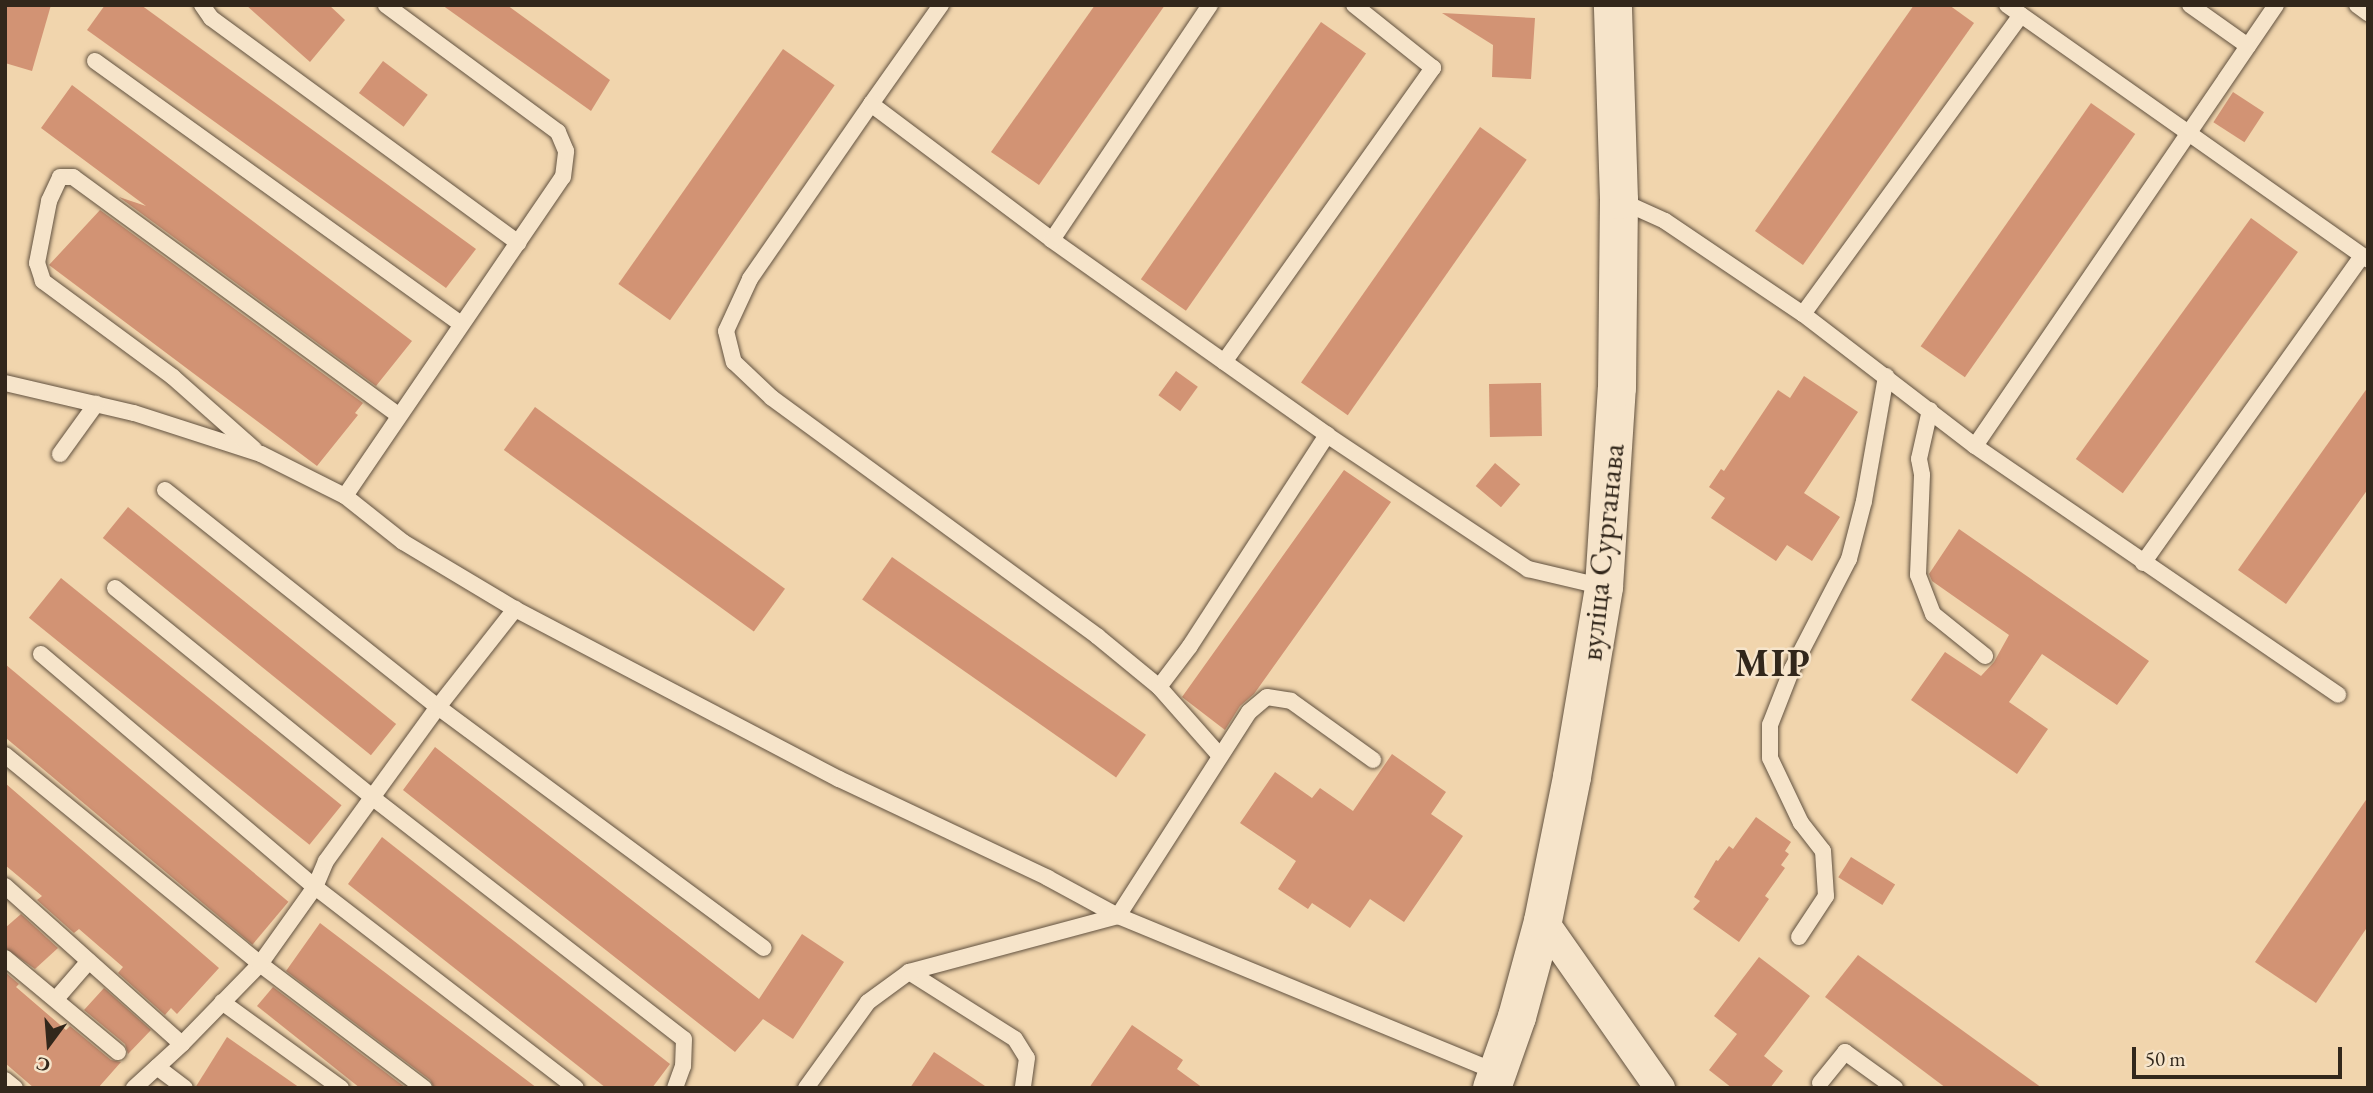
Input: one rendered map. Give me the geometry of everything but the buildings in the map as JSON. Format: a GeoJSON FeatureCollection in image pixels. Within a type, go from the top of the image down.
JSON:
{"type":"FeatureCollection","features":[{"type":"Feature","properties":{"kind":"main road","name":"вуліца Сурганава"},"geometry":{"type":"LineString","coordinates":[[1495,1080],[1543,921],[1572,777],[1604,587],[1615,450],[1619,200],[1613,5]]}},
{"type":"Feature","properties":{"kind":"street"},"geometry":{"type":"LineString","coordinates":[[1543,921],[1660,1088]]}},
{"type":"Feature","properties":{"kind":"lane"},"geometry":{"type":"LineString","coordinates":[[202,5],[211,18],[519,243]]}},
{"type":"Feature","properties":{"kind":"lane"},"geometry":{"type":"LineString","coordinates":[[345,496],[460,323],[563,177],[566,151],[558,132],[386,5]]}},
{"type":"Feature","properties":{"kind":"lane"},"geometry":{"type":"LineString","coordinates":[[941,5],[750,279],[726,331],[733,362],[772,398],[1097,636],[1159,687],[1220,756]]}},
{"type":"Feature","properties":{"kind":"lane"},"geometry":{"type":"LineString","coordinates":[[1052,240],[1210,5]]}},
{"type":"Feature","properties":{"kind":"lane"},"geometry":{"type":"LineString","coordinates":[[1224,362],[1433,68],[1354,5]]}},
{"type":"Feature","properties":{"kind":"lane"},"geometry":{"type":"LineString","coordinates":[[2007,5],[2365,258],[2143,563]]}},
{"type":"Feature","properties":{"kind":"lane"},"geometry":{"type":"LineString","coordinates":[[2190,5],[2248,46]]}},
{"type":"Feature","properties":{"kind":"lane"},"geometry":{"type":"LineString","coordinates":[[1975,446],[2276,5]]}},
{"type":"Feature","properties":{"kind":"lane"},"geometry":{"type":"LineString","coordinates":[[2357,5],[2368,13]]}},
{"type":"Feature","properties":{"kind":"lane"},"geometry":{"type":"LineString","coordinates":[[1803,314],[2021,15]]}},
{"type":"Feature","properties":{"kind":"lane"},"geometry":{"type":"LineString","coordinates":[[95,61],[460,323]]}},
{"type":"Feature","properties":{"kind":"lane"},"geometry":{"type":"LineString","coordinates":[[871,104],[1052,240],[1327,435],[1528,569],[1604,587]]}},
{"type":"Feature","properties":{"kind":"lane"},"geometry":{"type":"LineString","coordinates":[[261,454],[173,377],[43,281],[37,263],[49,201],[60,177],[73,177],[399,416]]}},
{"type":"Feature","properties":{"kind":"lane"},"geometry":{"type":"LineString","coordinates":[[1619,200],[1665,221],[1803,314],[1975,446],[2338,695]]}},
{"type":"Feature","properties":{"kind":"lane"},"geometry":{"type":"LineString","coordinates":[[1799,937],[1826,897],[1824,851],[1801,823],[1770,758],[1770,725],[1792,669],[1849,559],[1864,501],[1886,376]]}},
{"type":"Feature","properties":{"kind":"lane"},"geometry":{"type":"LineString","coordinates":[[5,383],[193,430],[261,454],[345,496],[403,542],[515,609],[839,779],[1048,878],[1118,916],[1495,1080]]}},
{"type":"Feature","properties":{"kind":"lane"},"geometry":{"type":"LineString","coordinates":[[60,454],[96,404]]}},
{"type":"Feature","properties":{"kind":"lane"},"geometry":{"type":"LineString","coordinates":[[1930,410],[1919,459],[1922,475],[1919,575],[1933,614],[1985,656]]}},
{"type":"Feature","properties":{"kind":"lane"},"geometry":{"type":"LineString","coordinates":[[1159,687],[1190,646],[1327,435]]}},
{"type":"Feature","properties":{"kind":"lane"},"geometry":{"type":"LineString","coordinates":[[165,489],[438,707],[764,948]]}},
{"type":"Feature","properties":{"kind":"lane"},"geometry":{"type":"LineString","coordinates":[[115,588],[373,798],[684,1039],[683,1066],[675,1088]]}},
{"type":"Feature","properties":{"kind":"lane"},"geometry":{"type":"LineString","coordinates":[[134,1088],[158,1068],[260,964],[315,887],[326,861],[438,707],[515,609]]}},
{"type":"Feature","properties":{"kind":"lane"},"geometry":{"type":"LineString","coordinates":[[41,654],[315,887],[576,1088]]}},
{"type":"Feature","properties":{"kind":"lane"},"geometry":{"type":"LineString","coordinates":[[806,1088],[868,1002],[909,972],[1118,916],[1249,712],[1267,697],[1291,701],[1373,760]]}},
{"type":"Feature","properties":{"kind":"lane"},"geometry":{"type":"LineString","coordinates":[[5,755],[260,964],[424,1088]]}},
{"type":"Feature","properties":{"kind":"lane"},"geometry":{"type":"LineString","coordinates":[[5,886],[182,1044]]}},
{"type":"Feature","properties":{"kind":"lane"},"geometry":{"type":"LineString","coordinates":[[5,958],[118,1052]]}},
{"type":"Feature","properties":{"kind":"lane"},"geometry":{"type":"LineString","coordinates":[[55,999],[89,961]]}},
{"type":"Feature","properties":{"kind":"lane"},"geometry":{"type":"LineString","coordinates":[[909,972],[1015,1039],[1027,1058],[1023,1088]]}},
{"type":"Feature","properties":{"kind":"lane"},"geometry":{"type":"LineString","coordinates":[[222,1002],[341,1088]]}},
{"type":"Feature","properties":{"kind":"lane"},"geometry":{"type":"LineString","coordinates":[[1820,1083],[1845,1052],[1895,1088]]}},
{"type":"Feature","properties":{"kind":"lane"},"geometry":{"type":"LineString","coordinates":[[158,1068],[185,1088]]}},
{"type":"Feature","properties":{"kind":"lane"},"geometry":{"type":"LineString","coordinates":[[5,1080],[15,1088]]}},
{"type":"Feature","properties":{"kind":"district","name":"МІР"},"geometry":{"type":"Point","coordinates":[1773,663]}}]}
